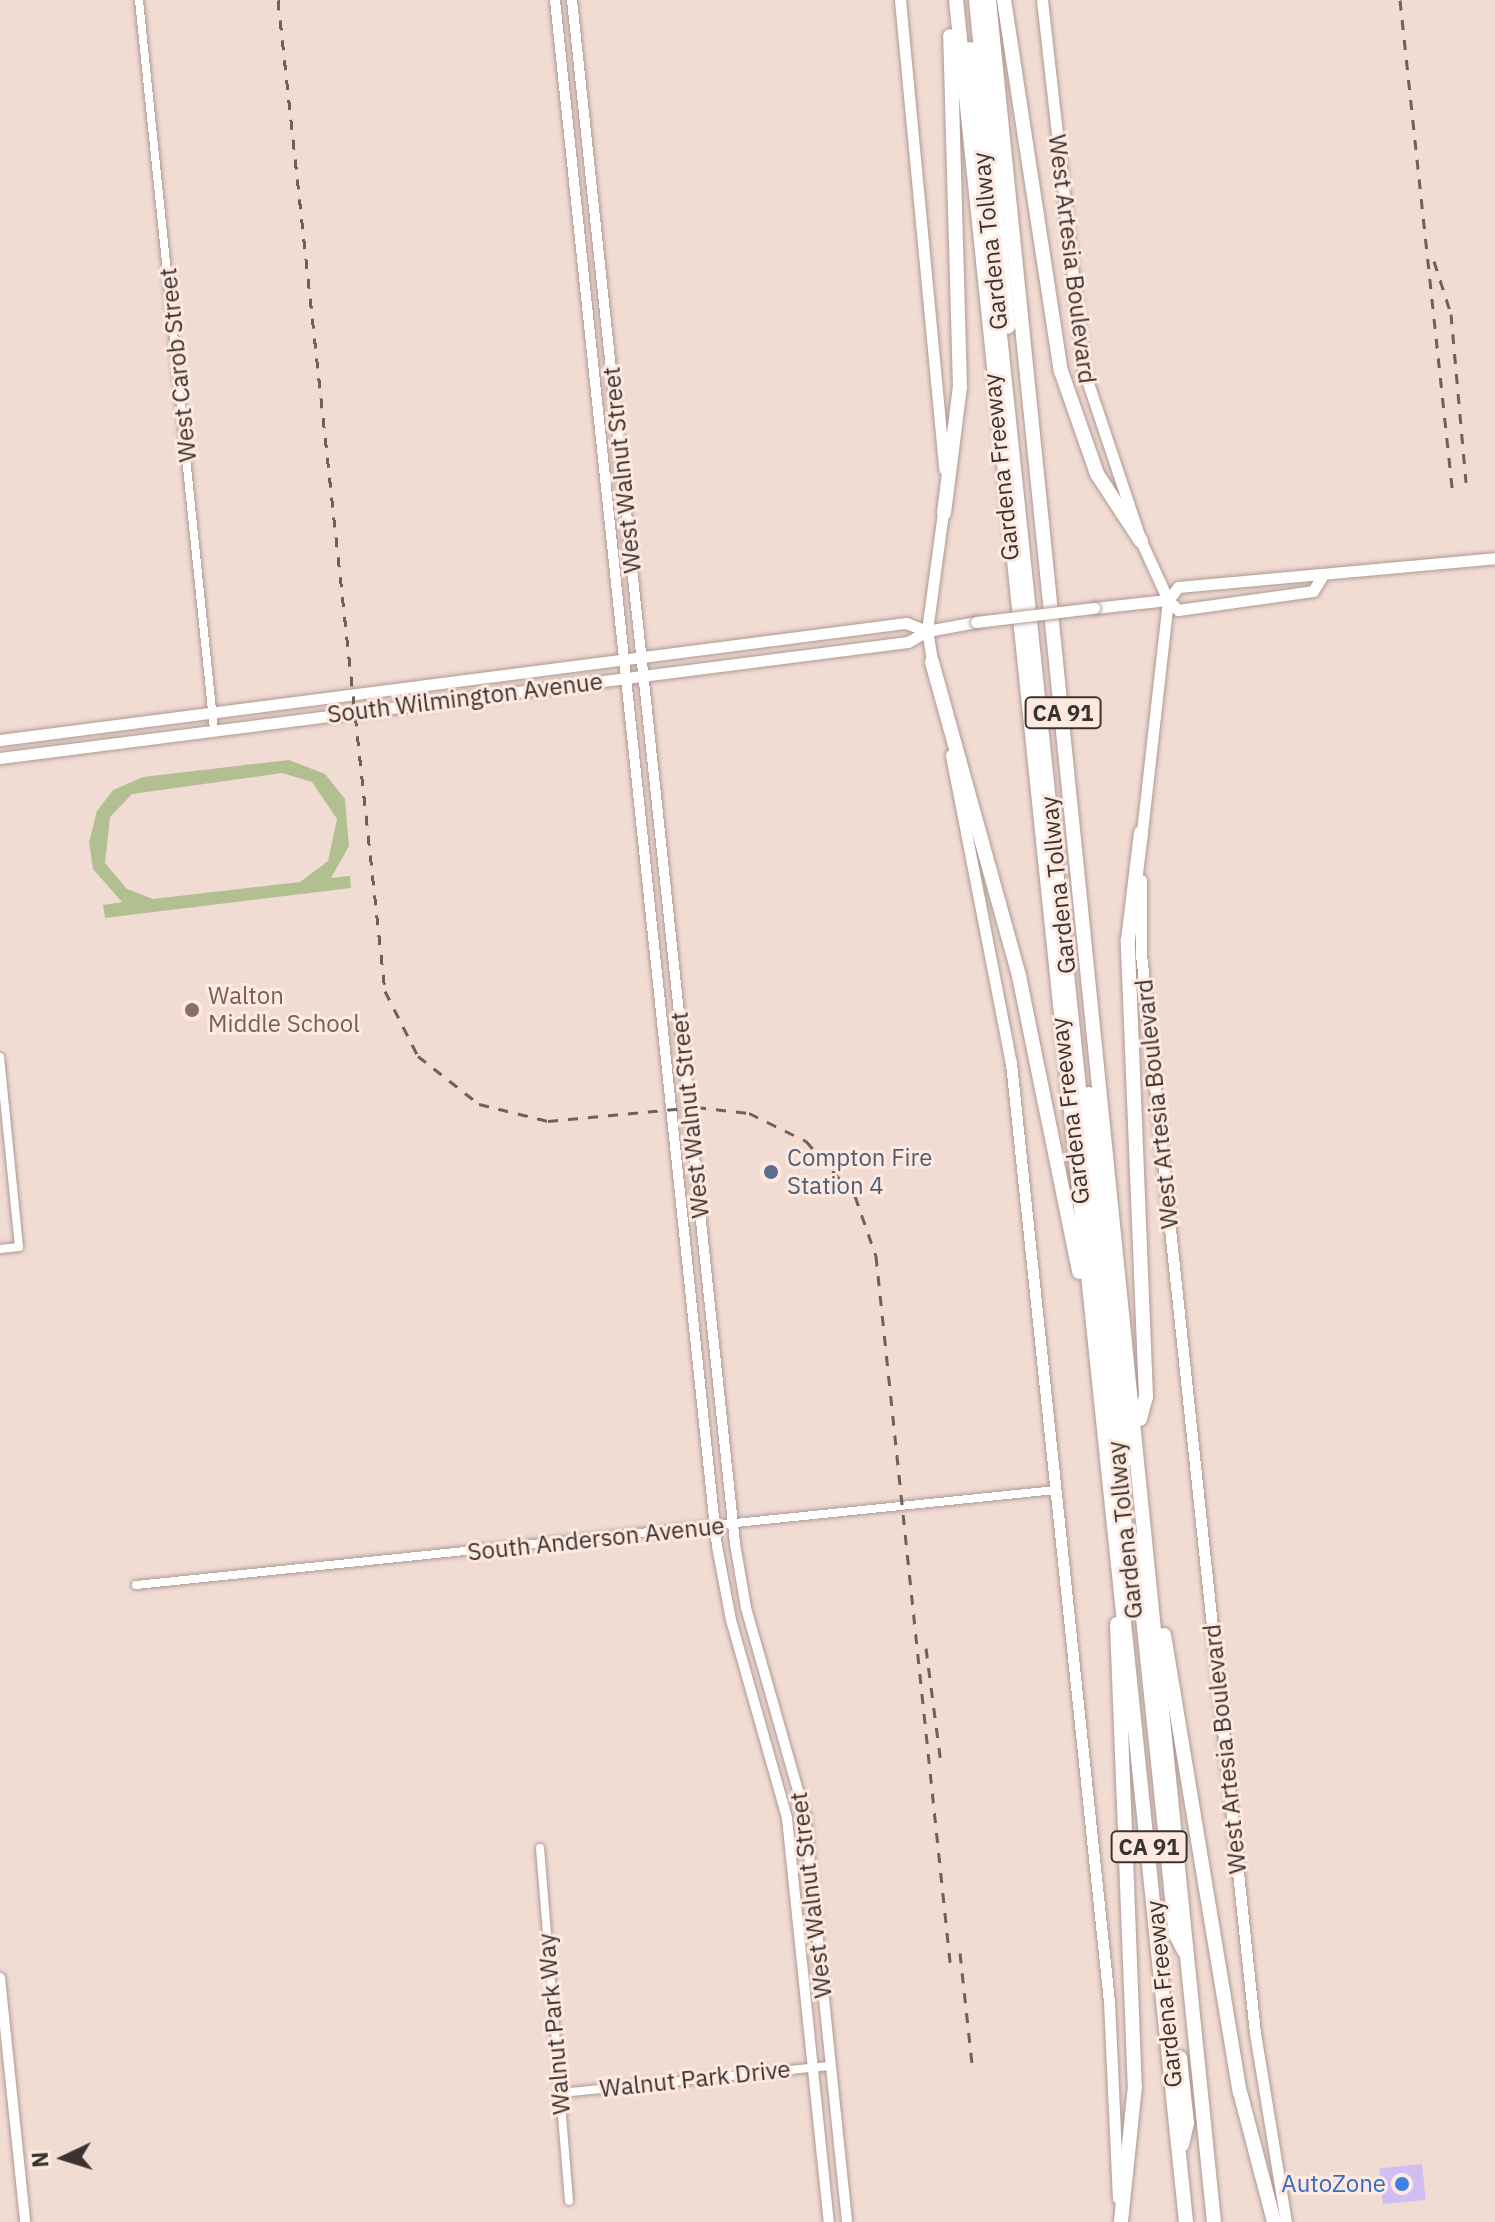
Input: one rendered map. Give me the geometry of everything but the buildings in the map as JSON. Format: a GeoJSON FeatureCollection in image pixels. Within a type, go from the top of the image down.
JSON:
{"type":"FeatureCollection","features":[{"type":"Feature","properties":{"kind":"highway"},"geometry":{"type":"LineString","coordinates":[[944,513],[960,387],[949,0]]}},
{"type":"Feature","properties":{"kind":"highway","name":"Gardena Freeway"},"geometry":{"type":"LineString","coordinates":[[956,0],[1186,2222]]}},
{"type":"Feature","properties":{"kind":"highway","name":"Gardena Tollway"},"geometry":{"type":"LineString","coordinates":[[965,0],[1187,2123],[1179,2152]]}},
{"type":"Feature","properties":{"kind":"highway","name":"Gardena Tollway"},"geometry":{"type":"LineString","coordinates":[[976,0],[1176,1935],[1188,1958]]}},
{"type":"Feature","properties":{"kind":"highway","name":"Gardena Freeway"},"geometry":{"type":"LineString","coordinates":[[989,0],[1137,1427],[1214,2222]]}},
{"type":"Feature","properties":{"kind":"highway"},"geometry":{"type":"LineString","coordinates":[[1004,0],[1061,371],[1097,474],[1141,541]]}},
{"type":"Feature","properties":{"kind":"highway"},"geometry":{"type":"LineString","coordinates":[[932,662],[1041,1072],[1100,1390]]}},
{"type":"Feature","properties":{"kind":"highway"},"geometry":{"type":"LineString","coordinates":[[1137,1427],[1146,1397],[1128,940],[1141,833]]}},
{"type":"Feature","properties":{"kind":"highway"},"geometry":{"type":"LineString","coordinates":[[1116,1543],[1117,1734],[1135,2086],[1119,2222]]}},
{"type":"Feature","properties":{"kind":"highway"},"geometry":{"type":"LineString","coordinates":[[1147,1548],[1194,1790],[1240,2092],[1274,2222]]}},
{"type":"Feature","properties":{"kind":"main road"},"geometry":{"type":"LineString","coordinates":[[900,0],[944,427],[944,513],[927,631],[1000,981],[1110,2015],[1119,2127],[1119,2222]]}},
{"type":"Feature","properties":{"kind":"main road","name":"West Artesia Boulevard"},"geometry":{"type":"LineString","coordinates":[[1042,0],[1083,368],[1141,541],[1168,600],[1141,833],[1148,1018],[1256,2041],[1286,2222]]}},
{"type":"Feature","properties":{"kind":"main road","name":"South Wilmington Avenue"},"geometry":{"type":"LineString","coordinates":[[0,758],[908,642],[927,631],[976,622],[1168,600],[1178,587],[1310,571],[1321,578],[1495,558]]}},
{"type":"Feature","properties":{"kind":"main road","name":"South Wilmington Avenue"},"geometry":{"type":"LineString","coordinates":[[1168,600],[1178,610],[1313,591],[1321,578]]}},
{"type":"Feature","properties":{"kind":"main road","name":"South Wilmington Avenue"},"geometry":{"type":"LineString","coordinates":[[0,740],[906,623],[927,631]]}},
{"type":"Feature","properties":{"kind":"street","name":"West Carob Street"},"geometry":{"type":"LineString","coordinates":[[139,0],[214,730]]}},
{"type":"Feature","properties":{"kind":"street","name":"West Walnut Street"},"geometry":{"type":"LineString","coordinates":[[555,0],[716,1527],[728,1606],[787,1818],[829,2222]]}},
{"type":"Feature","properties":{"kind":"street","name":"West Walnut Street"},"geometry":{"type":"LineString","coordinates":[[572,0],[733,1525],[746,1608],[805,1815],[847,2222]]}},
{"type":"Feature","properties":{"kind":"street"},"geometry":{"type":"LineString","coordinates":[[583,268],[600,266]]}},
{"type":"Feature","properties":{"kind":"street"},"geometry":{"type":"LineString","coordinates":[[588,315],[605,313]]}},
{"type":"Feature","properties":{"kind":"street"},"geometry":{"type":"LineString","coordinates":[[593,364],[610,363]]}},
{"type":"Feature","properties":{"kind":"street"},"geometry":{"type":"LineString","coordinates":[[599,421],[616,419]]}},
{"type":"Feature","properties":{"kind":"street"},"geometry":{"type":"LineString","coordinates":[[604,464],[621,461]]}},
{"type":"Feature","properties":{"kind":"street"},"geometry":{"type":"LineString","coordinates":[[610,519],[627,517]]}},
{"type":"Feature","properties":{"kind":"street"},"geometry":{"type":"LineString","coordinates":[[0,1057],[19,1247],[0,1249]]}},
{"type":"Feature","properties":{"kind":"street","name":"South Anderson Avenue"},"geometry":{"type":"LineString","coordinates":[[136,1585],[1055,1490]]}},
{"type":"Feature","properties":{"kind":"street","name":"Walnut Park Way"},"geometry":{"type":"LineString","coordinates":[[540,1848],[569,2201]]}},
{"type":"Feature","properties":{"kind":"street"},"geometry":{"type":"LineString","coordinates":[[0,1978],[25,2222]]}},
{"type":"Feature","properties":{"kind":"street","name":"Walnut Park Drive"},"geometry":{"type":"LineString","coordinates":[[560,2093],[831,2066]]}},
{"type":"Feature","properties":{"kind":"green space"},"geometry":{"type":"Polygon","coordinates":[[[289,760],[325,774],[345,799],[349,846],[331,878],[350,876],[351,888],[105,918],[103,905],[122,902],[93,869],[89,842],[97,811],[113,790],[143,777],[289,760]],[[282,773],[132,794],[110,817],[105,863],[127,889],[153,899],[300,882],[328,861],[337,819],[312,782],[282,773]]]}},
{"type":"Feature","properties":{"kind":"railway"},"geometry":{"type":"LineString","coordinates":[[278,0],[385,991],[418,1056],[479,1104],[548,1121],[696,1107],[749,1113],[806,1141],[855,1196],[876,1256],[951,1971]]}},
{"type":"Feature","properties":{"kind":"railway"},"geometry":{"type":"LineString","coordinates":[[1400,0],[1452,488]]}},
{"type":"Feature","properties":{"kind":"railway"},"geometry":{"type":"LineString","coordinates":[[1434,261],[1451,314],[1466,482]]}},
{"type":"Feature","properties":{"kind":"railway"},"geometry":{"type":"LineString","coordinates":[[926,1648],[941,1763]]}},
{"type":"Feature","properties":{"kind":"railway"},"geometry":{"type":"LineString","coordinates":[[960,1953],[972,2064]]}},
{"type":"Feature","properties":{"kind":"place","name":"Walton Middle School"},"geometry":{"type":"Point","coordinates":[192,1010]}},
{"type":"Feature","properties":{"kind":"place","name":"Compton Fire Station 4"},"geometry":{"type":"Point","coordinates":[771,1172]}},
{"type":"Feature","properties":{"kind":"place","name":"AutoZone"},"geometry":{"type":"Point","coordinates":[1402,2184]}}]}
